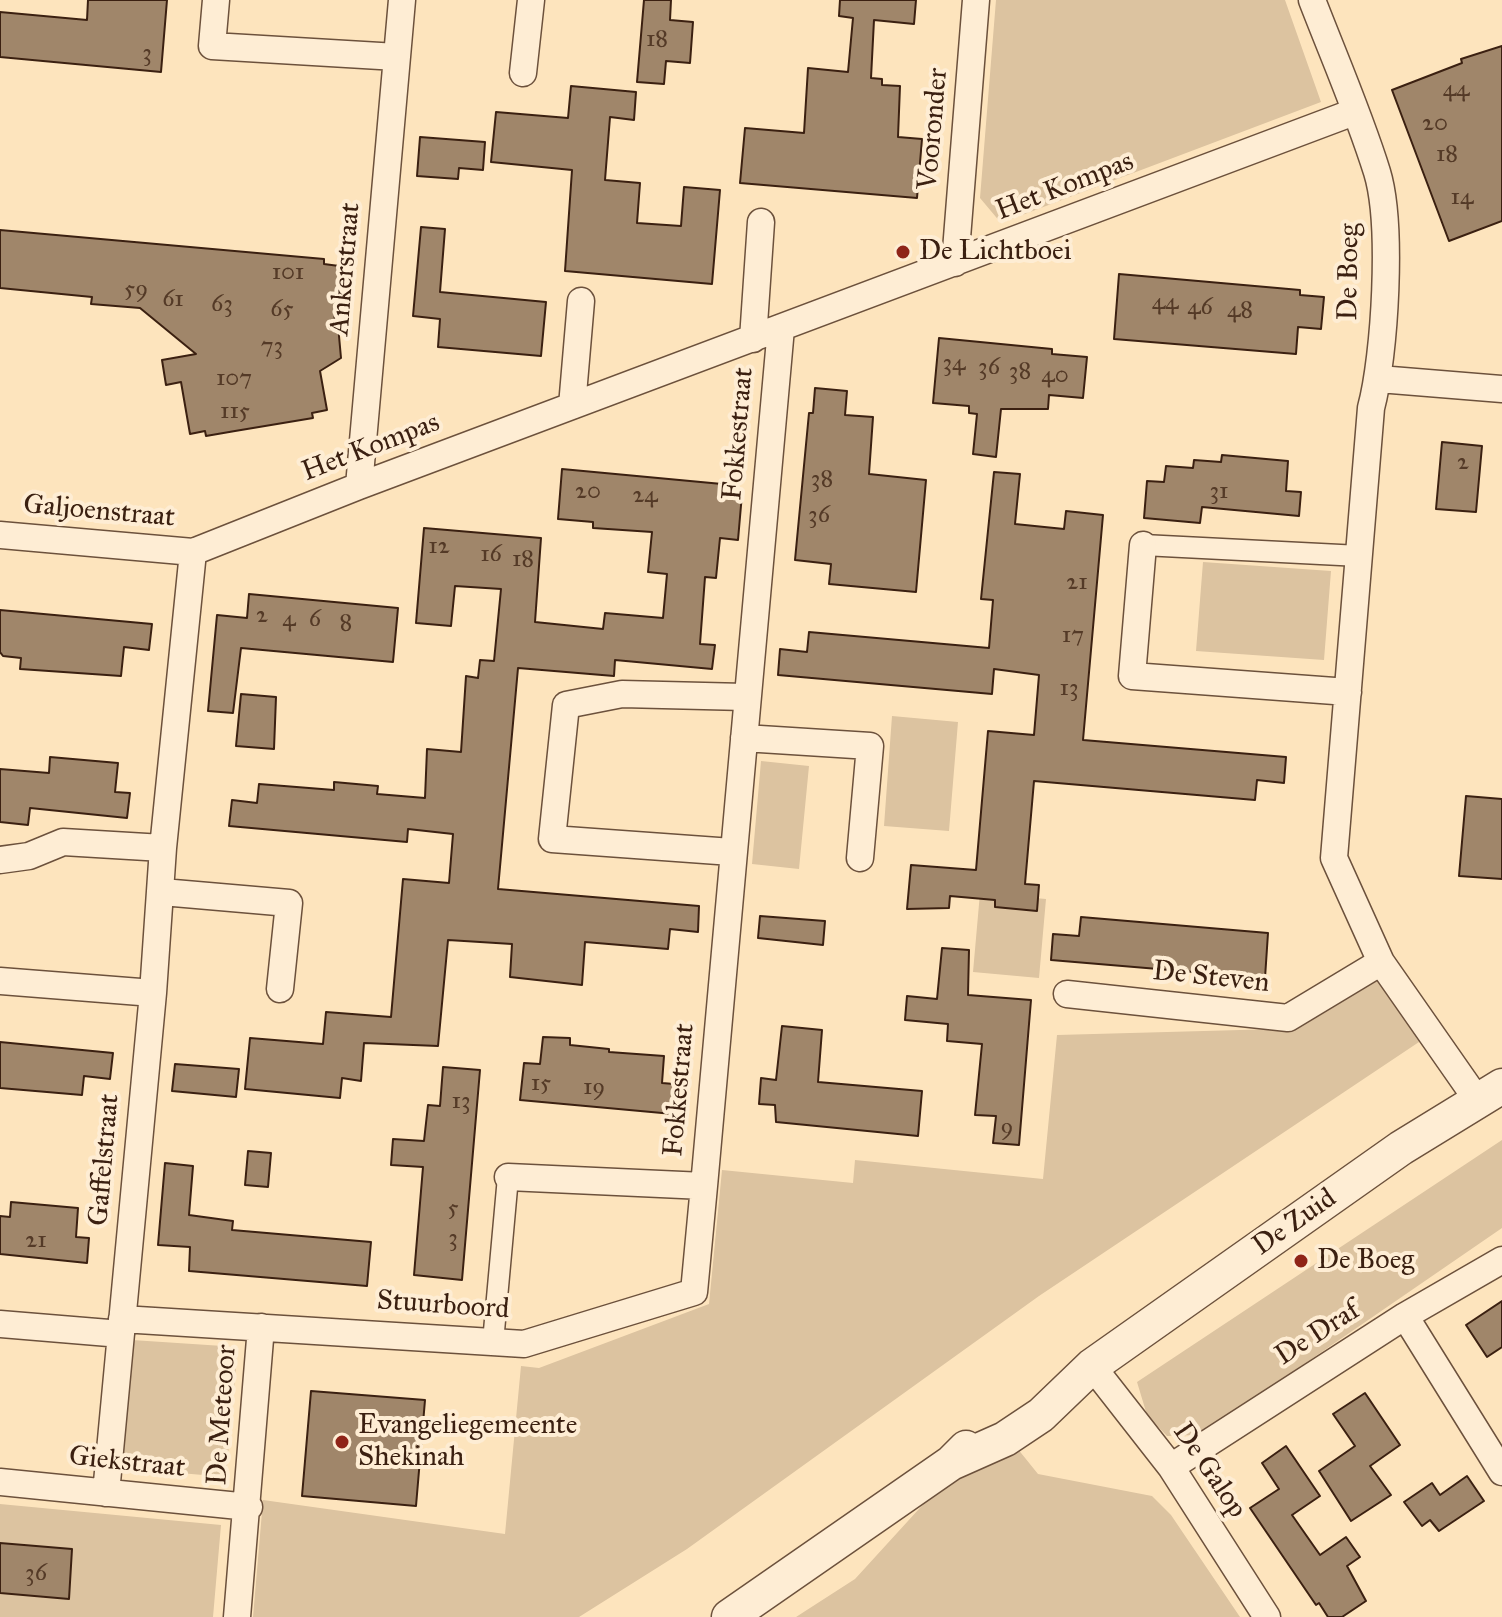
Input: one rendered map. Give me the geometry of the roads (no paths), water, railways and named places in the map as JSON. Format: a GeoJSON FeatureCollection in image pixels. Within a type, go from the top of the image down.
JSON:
{"type":"FeatureCollection","features":[{"type":"Feature","properties":{"kind":"street"},"geometry":{"type":"LineString","coordinates":[[216,0],[212,46],[397,57]]}},
{"type":"Feature","properties":{"kind":"street","name":"Ankerstraat"},"geometry":{"type":"LineString","coordinates":[[359,486],[402,0]]}},
{"type":"Feature","properties":{"kind":"street"},"geometry":{"type":"LineString","coordinates":[[523,73],[531,0]]}},
{"type":"Feature","properties":{"kind":"street","name":"Vooronder"},"geometry":{"type":"LineString","coordinates":[[955,263],[976,0]]}},
{"type":"Feature","properties":{"kind":"street","name":"De Boeg"},"geometry":{"type":"LineString","coordinates":[[1312,0],[1378,174],[1386,228],[1379,379],[1371,408],[1334,858],[1381,962],[1490,1094]]}},
{"type":"Feature","properties":{"kind":"street","name":"Het Kompas"},"geometry":{"type":"LineString","coordinates":[[193,552],[359,486],[1354,112]]}},
{"type":"Feature","properties":{"kind":"street"},"geometry":{"type":"LineString","coordinates":[[753,339],[761,222]]}},
{"type":"Feature","properties":{"kind":"street"},"geometry":{"type":"LineString","coordinates":[[572,406],[581,301]]}},
{"type":"Feature","properties":{"kind":"street","name":"Fokkestraat"},"geometry":{"type":"LineString","coordinates":[[508,1177],[704,1186],[744,738],[745,697],[781,328]]}},
{"type":"Feature","properties":{"kind":"street"},"geometry":{"type":"LineString","coordinates":[[1379,379],[1502,389]]}},
{"type":"Feature","properties":{"kind":"street","name":"Galjoenstraat"},"geometry":{"type":"LineString","coordinates":[[0,535],[193,552]]}},
{"type":"Feature","properties":{"kind":"street"},"geometry":{"type":"LineString","coordinates":[[1348,692],[1132,676],[1143,545],[1360,556]]}},
{"type":"Feature","properties":{"kind":"street","name":"Gaffelstraat"},"geometry":{"type":"LineString","coordinates":[[106,1493],[162,892],[163,848],[193,552]]}},
{"type":"Feature","properties":{"kind":"street"},"geometry":{"type":"LineString","coordinates":[[732,852],[552,839],[566,705],[622,694],[745,697]]}},
{"type":"Feature","properties":{"kind":"street"},"geometry":{"type":"LineString","coordinates":[[744,738],[870,746],[860,858]]}},
{"type":"Feature","properties":{"kind":"street"},"geometry":{"type":"LineString","coordinates":[[0,860],[29,856],[63,842],[163,848]]}},
{"type":"Feature","properties":{"kind":"street"},"geometry":{"type":"LineString","coordinates":[[162,892],[289,903],[280,989]]}},
{"type":"Feature","properties":{"kind":"street","name":"De Steven"},"geometry":{"type":"LineString","coordinates":[[1067,994],[1288,1018],[1381,962]]}},
{"type":"Feature","properties":{"kind":"street"},"geometry":{"type":"LineString","coordinates":[[0,981],[153,993]]}},
{"type":"Feature","properties":{"kind":"street","name":"De Zuid"},"geometry":{"type":"LineString","coordinates":[[729,1617],[951,1463],[993,1420],[1026,1397],[1092,1366],[1401,1148],[1490,1094]]}},
{"type":"Feature","properties":{"kind":"street"},"geometry":{"type":"LineString","coordinates":[[493,1342],[508,1177]]}},
{"type":"Feature","properties":{"kind":"street","name":"Stuurboord"},"geometry":{"type":"LineString","coordinates":[[121,1327],[261,1327],[524,1344],[694,1292],[704,1186]]}},
{"type":"Feature","properties":{"kind":"street","name":"De Draf"},"geometry":{"type":"LineString","coordinates":[[1171,1467],[1405,1316],[1502,1260]]}},
{"type":"Feature","properties":{"kind":"street"},"geometry":{"type":"LineString","coordinates":[[1405,1316],[1502,1472]]}},
{"type":"Feature","properties":{"kind":"street"},"geometry":{"type":"LineString","coordinates":[[0,1324],[121,1327]]}},
{"type":"Feature","properties":{"kind":"street","name":"De Meteoor"},"geometry":{"type":"LineString","coordinates":[[237,1617],[249,1507],[261,1327]]}},
{"type":"Feature","properties":{"kind":"street","name":"De Galop"},"geometry":{"type":"LineString","coordinates":[[1092,1366],[1171,1467],[1267,1617]]}},
{"type":"Feature","properties":{"kind":"street","name":"Giekstraat"},"geometry":{"type":"LineString","coordinates":[[0,1482],[249,1507]]}},
{"type":"Feature","properties":{"kind":"place","name":"De Lichtboei"},"geometry":{"type":"Point","coordinates":[903,252]}},
{"type":"Feature","properties":{"kind":"place","name":"De Boeg"},"geometry":{"type":"Point","coordinates":[1301,1261]}},
{"type":"Feature","properties":{"kind":"place","name":"Evangeliegemeente Shekinah"},"geometry":{"type":"Point","coordinates":[342,1442]}}]}
